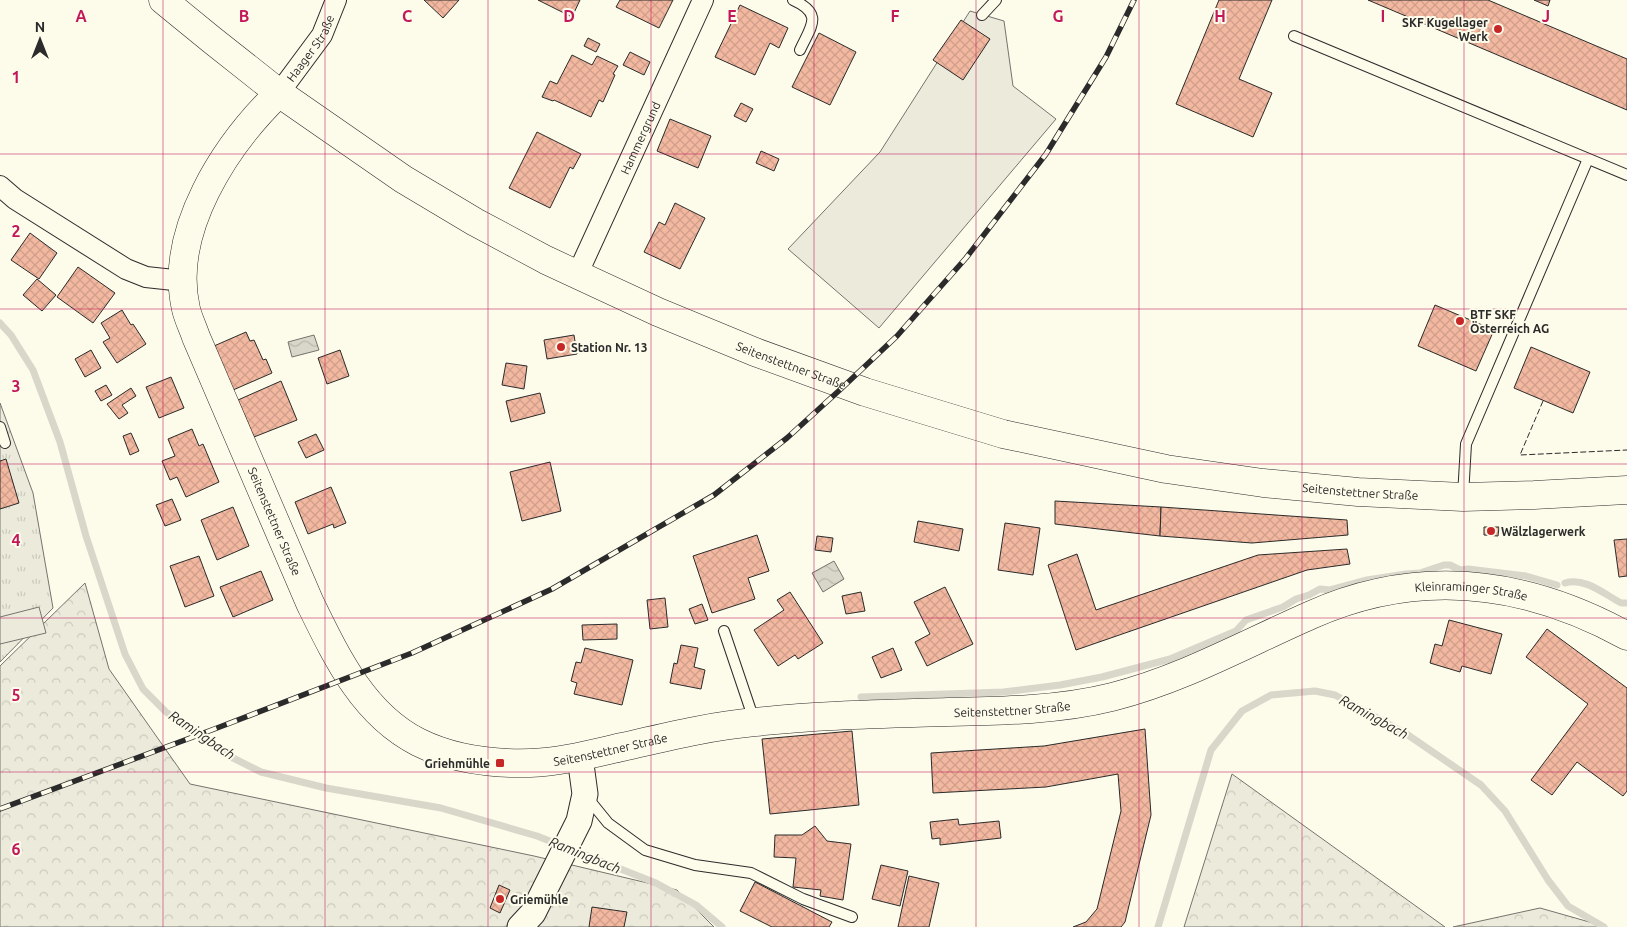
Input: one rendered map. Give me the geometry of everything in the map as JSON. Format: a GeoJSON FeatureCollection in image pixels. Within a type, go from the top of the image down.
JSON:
{"type":"FeatureCollection","features":[{"type":"Feature","properties":{"kind":"main road","name":"Seitenstettner Straße"},"geometry":{"type":"LineString","coordinates":[[164,0],[279,93],[403,179],[483,226],[546,260],[658,312],[755,352],[865,392],[1003,434],[1166,469],[1263,483],[1358,492],[1464,497],[1627,490]]}},
{"type":"Feature","properties":{"kind":"main road","name":"Seitenstettner Straße"},"geometry":{"type":"LineString","coordinates":[[279,93],[262,109],[238,139],[202,198],[190,229],[185,253],[183,281],[186,308],[200,347],[310,603],[328,640],[360,694],[375,709],[417,741],[444,752],[471,759],[500,763],[533,763],[580,757],[670,736],[752,722],[818,716],[1008,711],[1059,706],[1109,698],[1150,686],[1191,671],[1313,614]]}},
{"type":"Feature","properties":{"kind":"main road","name":"Kleinraminger Straße"},"geometry":{"type":"LineString","coordinates":[[1313,614],[1345,602],[1402,588],[1434,585],[1468,585],[1497,589],[1576,610],[1627,636]]}},
{"type":"Feature","properties":{"kind":"street","name":"Haager Straße"},"geometry":{"type":"LineString","coordinates":[[279,93],[322,35],[336,0]]}},
{"type":"Feature","properties":{"kind":"street","name":"Hammergrund"},"geometry":{"type":"LineString","coordinates":[[577,275],[703,0]]}},
{"type":"Feature","properties":{"kind":"street"},"geometry":{"type":"LineString","coordinates":[[0,186],[15,199],[126,269],[146,277],[183,281]]}},
{"type":"Feature","properties":{"kind":"street"},"geometry":{"type":"LineString","coordinates":[[520,927],[533,914],[579,821],[585,794],[580,757]]}},
{"type":"Feature","properties":{"kind":"lane"},"geometry":{"type":"LineString","coordinates":[[793,0],[810,10],[813,16],[813,21],[800,50]]}},
{"type":"Feature","properties":{"kind":"lane"},"geometry":{"type":"LineString","coordinates":[[982,14],[996,0]]}},
{"type":"Feature","properties":{"kind":"lane"},"geometry":{"type":"LineString","coordinates":[[1294,36],[1627,175]]}},
{"type":"Feature","properties":{"kind":"lane"},"geometry":{"type":"LineString","coordinates":[[1464,497],[1466,444],[1588,159]]}},
{"type":"Feature","properties":{"kind":"lane"},"geometry":{"type":"LineString","coordinates":[[0,427],[5,443]]}},
{"type":"Feature","properties":{"kind":"lane"},"geometry":{"type":"LineString","coordinates":[[724,631],[750,708],[752,722]]}},
{"type":"Feature","properties":{"kind":"lane"},"geometry":{"type":"LineString","coordinates":[[585,794],[608,823],[645,850],[695,865],[751,873],[803,899],[852,917]]}},
{"type":"Feature","properties":{"kind":"green space"},"geometry":{"type":"Polygon","coordinates":[[[970,11],[1004,21],[1013,86],[1056,119],[879,328],[788,249],[880,152],[970,11]]]}},
{"type":"Feature","properties":{"kind":"green space"},"geometry":{"type":"Polygon","coordinates":[[[0,403],[33,493],[53,608],[0,662],[0,403]]]}},
{"type":"Feature","properties":{"kind":"green space"},"geometry":{"type":"Polygon","coordinates":[[[85,583],[109,669],[190,784],[534,856],[677,890],[714,927],[0,927],[0,666],[85,583]]]}},
{"type":"Feature","properties":{"kind":"green space"},"geometry":{"type":"Polygon","coordinates":[[[39,607],[46,633],[0,644],[0,617],[39,607]]]}},
{"type":"Feature","properties":{"kind":"green space"},"geometry":{"type":"Polygon","coordinates":[[[1232,774],[1445,927],[1184,927],[1232,774]]]}},
{"type":"Feature","properties":{"kind":"green space"},"geometry":{"type":"Polygon","coordinates":[[[1540,908],[1607,927],[1453,927],[1540,908]]]}},
{"type":"Feature","properties":{"kind":"water"},"geometry":{"type":"Polygon","coordinates":[[[314,335],[319,350],[292,357],[288,342],[314,335]]]}},
{"type":"Feature","properties":{"kind":"water"},"geometry":{"type":"Polygon","coordinates":[[[834,561],[844,579],[823,592],[812,573],[834,561]]]}},
{"type":"Feature","properties":{"kind":"building"},"geometry":{"type":"Polygon","coordinates":[[[424,0],[459,0],[443,18],[424,0]]]}},
{"type":"Feature","properties":{"kind":"building"},"geometry":{"type":"Polygon","coordinates":[[[538,0],[580,0],[572,17],[538,0]]]}},
{"type":"Feature","properties":{"kind":"building"},"geometry":{"type":"Polygon","coordinates":[[[620,0],[673,0],[659,28],[616,7],[620,0]]]}},
{"type":"Feature","properties":{"kind":"building"},"geometry":{"type":"Polygon","coordinates":[[[1219,0],[1272,0],[1239,79],[1272,93],[1253,137],[1176,104],[1219,0]]]}},
{"type":"Feature","properties":{"kind":"building","name":"SKF Kugellager Werk"},"geometry":{"type":"Polygon","coordinates":[[[1368,0],[1488,0],[1627,59],[1627,110],[1368,0]]]}},
{"type":"Feature","properties":{"kind":"building"},"geometry":{"type":"Polygon","coordinates":[[[1534,0],[1550,0],[1548,6],[1534,0]]]}},
{"type":"Feature","properties":{"kind":"building"},"geometry":{"type":"Polygon","coordinates":[[[740,5],[788,28],[779,48],[770,43],[755,75],[715,57],[740,5]]]}},
{"type":"Feature","properties":{"kind":"building"},"geometry":{"type":"Polygon","coordinates":[[[961,20],[990,39],[963,80],[933,60],[961,20]]]}},
{"type":"Feature","properties":{"kind":"building"},"geometry":{"type":"Polygon","coordinates":[[[819,33],[856,52],[830,105],[792,87],[819,33]]]}},
{"type":"Feature","properties":{"kind":"building"},"geometry":{"type":"Polygon","coordinates":[[[588,38],[600,44],[596,52],[584,46],[588,38]]]}},
{"type":"Feature","properties":{"kind":"building"},"geometry":{"type":"Polygon","coordinates":[[[630,52],[650,62],[644,75],[623,65],[630,52]]]}},
{"type":"Feature","properties":{"kind":"building"},"geometry":{"type":"Polygon","coordinates":[[[572,55],[592,65],[597,56],[618,66],[613,74],[615,75],[603,102],[599,100],[591,117],[554,100],[542,97],[550,81],[557,84],[572,55]]]}},
{"type":"Feature","properties":{"kind":"building"},"geometry":{"type":"Polygon","coordinates":[[[741,103],[753,109],[746,122],[734,116],[741,103]]]}},
{"type":"Feature","properties":{"kind":"building"},"geometry":{"type":"Polygon","coordinates":[[[670,119],[711,136],[698,168],[657,151],[670,119]]]}},
{"type":"Feature","properties":{"kind":"building"},"geometry":{"type":"Polygon","coordinates":[[[537,132],[581,154],[573,169],[570,167],[550,208],[509,188],[537,132]]]}},
{"type":"Feature","properties":{"kind":"building"},"geometry":{"type":"Polygon","coordinates":[[[761,151],[779,159],[774,171],[756,163],[761,151]]]}},
{"type":"Feature","properties":{"kind":"building"},"geometry":{"type":"Polygon","coordinates":[[[675,203],[705,218],[680,269],[644,252],[659,222],[665,225],[675,203]]]}},
{"type":"Feature","properties":{"kind":"building"},"geometry":{"type":"Polygon","coordinates":[[[30,233],[57,253],[39,279],[11,260],[30,233]]]}},
{"type":"Feature","properties":{"kind":"building"},"geometry":{"type":"Polygon","coordinates":[[[78,267],[115,293],[93,323],[57,297],[78,267]]]}},
{"type":"Feature","properties":{"kind":"building"},"geometry":{"type":"Polygon","coordinates":[[[37,279],[56,295],[42,311],[23,295],[37,279]]]}},
{"type":"Feature","properties":{"kind":"building"},"geometry":{"type":"Polygon","coordinates":[[[1435,305],[1494,330],[1476,371],[1418,346],[1435,305]]]}},
{"type":"Feature","properties":{"kind":"building"},"geometry":{"type":"Polygon","coordinates":[[[122,310],[146,344],[117,363],[103,342],[110,338],[101,323],[122,310]]]}},
{"type":"Feature","properties":{"kind":"building"},"geometry":{"type":"Polygon","coordinates":[[[246,332],[250,341],[254,340],[263,360],[266,359],[272,373],[233,390],[214,346],[246,332]]]}},
{"type":"Feature","properties":{"kind":"building","name":"Station Nr. 13"},"geometry":{"type":"Polygon","coordinates":[[[574,335],[577,354],[547,359],[544,340],[574,335]]]}},
{"type":"Feature","properties":{"kind":"building"},"geometry":{"type":"Polygon","coordinates":[[[1531,347],[1590,372],[1573,413],[1514,388],[1531,347]]]}},
{"type":"Feature","properties":{"kind":"building"},"geometry":{"type":"Polygon","coordinates":[[[91,350],[101,368],[85,377],[75,359],[91,350]]]}},
{"type":"Feature","properties":{"kind":"building"},"geometry":{"type":"Polygon","coordinates":[[[340,350],[349,376],[327,384],[318,358],[340,350]]]}},
{"type":"Feature","properties":{"kind":"building"},"geometry":{"type":"Polygon","coordinates":[[[506,363],[527,366],[524,389],[502,385],[506,363]]]}},
{"type":"Feature","properties":{"kind":"building"},"geometry":{"type":"Polygon","coordinates":[[[171,377],[184,408],[159,418],[146,387],[171,377]]]}},
{"type":"Feature","properties":{"kind":"building"},"geometry":{"type":"Polygon","coordinates":[[[281,381],[297,420],[254,437],[238,400],[281,381]]]}},
{"type":"Feature","properties":{"kind":"building"},"geometry":{"type":"Polygon","coordinates":[[[106,385],[112,395],[101,401],[95,391],[106,385]]]}},
{"type":"Feature","properties":{"kind":"building"},"geometry":{"type":"Polygon","coordinates":[[[131,388],[136,396],[122,405],[128,413],[119,419],[107,404],[131,388]]]}},
{"type":"Feature","properties":{"kind":"building"},"geometry":{"type":"Polygon","coordinates":[[[540,393],[545,413],[511,422],[506,401],[540,393]]]}},
{"type":"Feature","properties":{"kind":"building"},"geometry":{"type":"Polygon","coordinates":[[[192,429],[199,446],[203,444],[219,482],[186,497],[177,477],[170,480],[162,461],[175,456],[168,439],[192,429]]]}},
{"type":"Feature","properties":{"kind":"building"},"geometry":{"type":"Polygon","coordinates":[[[131,433],[139,451],[130,455],[123,436],[131,433]]]}},
{"type":"Feature","properties":{"kind":"building"},"geometry":{"type":"Polygon","coordinates":[[[316,434],[324,450],[306,458],[298,442],[316,434]]]}},
{"type":"Feature","properties":{"kind":"building"},"geometry":{"type":"Polygon","coordinates":[[[6,459],[19,503],[0,509],[0,461],[6,459]]]}},
{"type":"Feature","properties":{"kind":"building"},"geometry":{"type":"Polygon","coordinates":[[[550,462],[561,511],[522,521],[510,472],[550,462]]]}},
{"type":"Feature","properties":{"kind":"building"},"geometry":{"type":"Polygon","coordinates":[[[331,487],[346,523],[334,528],[333,524],[308,534],[295,502],[331,487]]]}},
{"type":"Feature","properties":{"kind":"building"},"geometry":{"type":"Polygon","coordinates":[[[172,499],[181,520],[165,526],[156,505],[172,499]]]}},
{"type":"Feature","properties":{"kind":"building"},"geometry":{"type":"Polygon","coordinates":[[[1055,501],[1161,507],[1160,536],[1055,524],[1055,501]]]}},
{"type":"Feature","properties":{"kind":"building"},"geometry":{"type":"Polygon","coordinates":[[[233,507],[249,546],[217,560],[201,520],[233,507]]]}},
{"type":"Feature","properties":{"kind":"building"},"geometry":{"type":"Polygon","coordinates":[[[1161,507],[1347,520],[1348,535],[1252,543],[1160,536],[1161,507]]]}},
{"type":"Feature","properties":{"kind":"building"},"geometry":{"type":"Polygon","coordinates":[[[918,521],[963,529],[959,551],[914,542],[918,521]]]}},
{"type":"Feature","properties":{"kind":"building"},"geometry":{"type":"Polygon","coordinates":[[[1005,523],[1040,528],[1033,575],[998,570],[1005,523]]]}},
{"type":"Feature","properties":{"kind":"building","name":"Wälzlagerwerk"},"geometry":{"type":"Polygon","coordinates":[[[1484,527],[1499,527],[1498,536],[1484,535],[1484,527]]]}},
{"type":"Feature","properties":{"kind":"building"},"geometry":{"type":"Polygon","coordinates":[[[757,535],[769,571],[748,578],[755,599],[712,613],[693,556],[757,535]]]}},
{"type":"Feature","properties":{"kind":"building"},"geometry":{"type":"Polygon","coordinates":[[[817,536],[833,538],[831,552],[815,550],[817,536]]]}},
{"type":"Feature","properties":{"kind":"building"},"geometry":{"type":"Polygon","coordinates":[[[1627,539],[1627,576],[1619,577],[1614,540],[1627,539]]]}},
{"type":"Feature","properties":{"kind":"building"},"geometry":{"type":"Polygon","coordinates":[[[1347,549],[1350,564],[1307,570],[1076,650],[1048,565],[1077,554],[1096,610],[1258,555],[1347,549]]]}},
{"type":"Feature","properties":{"kind":"building"},"geometry":{"type":"Polygon","coordinates":[[[199,556],[214,596],[185,607],[170,566],[199,556]]]}},
{"type":"Feature","properties":{"kind":"building"},"geometry":{"type":"Polygon","coordinates":[[[261,571],[273,600],[233,617],[220,587],[261,571]]]}},
{"type":"Feature","properties":{"kind":"building"},"geometry":{"type":"Polygon","coordinates":[[[945,587],[973,644],[927,666],[915,642],[930,634],[914,602],[945,587]]]}},
{"type":"Feature","properties":{"kind":"building"},"geometry":{"type":"Polygon","coordinates":[[[790,592],[823,643],[798,659],[795,655],[778,666],[754,630],[784,610],[777,600],[790,592]]]}},
{"type":"Feature","properties":{"kind":"building"},"geometry":{"type":"Polygon","coordinates":[[[861,592],[865,611],[846,614],[842,596],[861,592]]]}},
{"type":"Feature","properties":{"kind":"building"},"geometry":{"type":"Polygon","coordinates":[[[665,598],[668,627],[650,629],[647,600],[665,598]]]}},
{"type":"Feature","properties":{"kind":"building"},"geometry":{"type":"Polygon","coordinates":[[[702,604],[708,620],[695,624],[689,609],[702,604]]]}},
{"type":"Feature","properties":{"kind":"building"},"geometry":{"type":"Polygon","coordinates":[[[1449,620],[1502,634],[1491,674],[1462,666],[1460,672],[1430,663],[1435,644],[1442,646],[1449,620]]]}},
{"type":"Feature","properties":{"kind":"building"},"geometry":{"type":"Polygon","coordinates":[[[617,624],[617,639],[583,640],[582,625],[617,624]]]}},
{"type":"Feature","properties":{"kind":"building"},"geometry":{"type":"Polygon","coordinates":[[[1547,629],[1627,688],[1627,791],[1623,796],[1577,762],[1552,795],[1531,780],[1588,704],[1526,657],[1547,629]]]}},
{"type":"Feature","properties":{"kind":"building"},"geometry":{"type":"Polygon","coordinates":[[[681,645],[698,648],[694,667],[705,670],[701,689],[670,683],[674,663],[677,664],[681,645]]]}},
{"type":"Feature","properties":{"kind":"building"},"geometry":{"type":"Polygon","coordinates":[[[585,648],[633,660],[622,705],[574,694],[577,683],[571,681],[576,662],[581,663],[585,648]]]}},
{"type":"Feature","properties":{"kind":"building"},"geometry":{"type":"Polygon","coordinates":[[[893,648],[902,670],[881,678],[872,657],[893,648]]]}},
{"type":"Feature","properties":{"kind":"building"},"geometry":{"type":"Polygon","coordinates":[[[1145,729],[1151,815],[1125,922],[1121,927],[1073,927],[1086,922],[1097,909],[1121,811],[1118,774],[1046,787],[933,793],[931,753],[1044,746],[1145,729]]]}},
{"type":"Feature","properties":{"kind":"building"},"geometry":{"type":"Polygon","coordinates":[[[852,731],[859,805],[770,814],[762,739],[852,731]]]}},
{"type":"Feature","properties":{"kind":"building"},"geometry":{"type":"Polygon","coordinates":[[[958,819],[959,825],[999,821],[1001,838],[940,845],[940,838],[932,839],[930,822],[958,819]]]}},
{"type":"Feature","properties":{"kind":"building"},"geometry":{"type":"Polygon","coordinates":[[[815,826],[827,841],[851,844],[843,900],[820,896],[821,890],[793,887],[796,858],[774,857],[775,835],[802,835],[815,826]]]}},
{"type":"Feature","properties":{"kind":"building"},"geometry":{"type":"Polygon","coordinates":[[[881,865],[908,871],[900,906],[872,899],[881,865]]]}},
{"type":"Feature","properties":{"kind":"building"},"geometry":{"type":"Polygon","coordinates":[[[909,876],[939,883],[929,927],[898,927],[909,876]]]}},
{"type":"Feature","properties":{"kind":"building"},"geometry":{"type":"Polygon","coordinates":[[[755,882],[832,922],[829,927],[772,927],[740,911],[755,882]]]}},
{"type":"Feature","properties":{"kind":"building","name":"Griemühle"},"geometry":{"type":"Polygon","coordinates":[[[499,885],[510,890],[500,913],[490,908],[499,885]]]}},
{"type":"Feature","properties":{"kind":"building"},"geometry":{"type":"Polygon","coordinates":[[[592,907],[627,912],[624,927],[589,927],[592,907]]]}},
{"type":"Feature","properties":{"kind":"waterway","name":"Ramingbach"},"geometry":{"type":"LineString","coordinates":[[0,323],[11,335],[33,370],[60,442],[86,536],[125,654],[143,689],[166,712],[223,753],[261,772],[326,788],[441,808],[537,836],[656,883],[696,905],[722,927]]}},
{"type":"Feature","properties":{"kind":"waterway"},"geometry":{"type":"LineString","coordinates":[[861,697],[1003,692],[1060,685],[1102,677],[1170,659],[1236,631],[1246,620],[1283,607],[1296,599],[1320,589],[1330,590],[1367,580],[1420,573],[1444,565],[1450,565],[1460,570],[1468,569],[1526,576],[1557,585]]}},
{"type":"Feature","properties":{"kind":"waterway"},"geometry":{"type":"LineString","coordinates":[[1565,583],[1580,582],[1587,584],[1621,603],[1627,603]]}},
{"type":"Feature","properties":{"kind":"waterway","name":"Ramingbach"},"geometry":{"type":"LineString","coordinates":[[1158,927],[1211,750],[1242,711],[1271,695],[1315,691],[1335,695],[1405,733],[1481,785],[1505,811],[1548,880],[1568,906],[1604,927]]}},
{"type":"Feature","properties":{"kind":"railway"},"geometry":{"type":"LineString","coordinates":[[0,809],[412,653],[552,589],[714,495],[787,438],[843,387],[897,336],[966,258],[1046,154],[1106,57],[1134,0]]}},
{"type":"Feature","properties":{"kind":"fence"},"geometry":{"type":"LineString","coordinates":[[1543,401],[1520,455],[1627,450]]}},
{"type":"Feature","properties":{"kind":"place","name":"SKF Kugellager Werk"},"geometry":{"type":"Point","coordinates":[1498,29]}},
{"type":"Feature","properties":{"kind":"place","name":"BTF SKF Österreich AG"},"geometry":{"type":"Point","coordinates":[1460,321]}},
{"type":"Feature","properties":{"kind":"place","name":"Station Nr. 13"},"geometry":{"type":"Point","coordinates":[561,347]}},
{"type":"Feature","properties":{"kind":"place","name":"Wälzlagerwerk"},"geometry":{"type":"Point","coordinates":[1491,531]}},
{"type":"Feature","properties":{"kind":"place","name":"Griehmühle"},"geometry":{"type":"Point","coordinates":[500,763]}},
{"type":"Feature","properties":{"kind":"place","name":"Griemühle"},"geometry":{"type":"Point","coordinates":[500,899]}}]}
